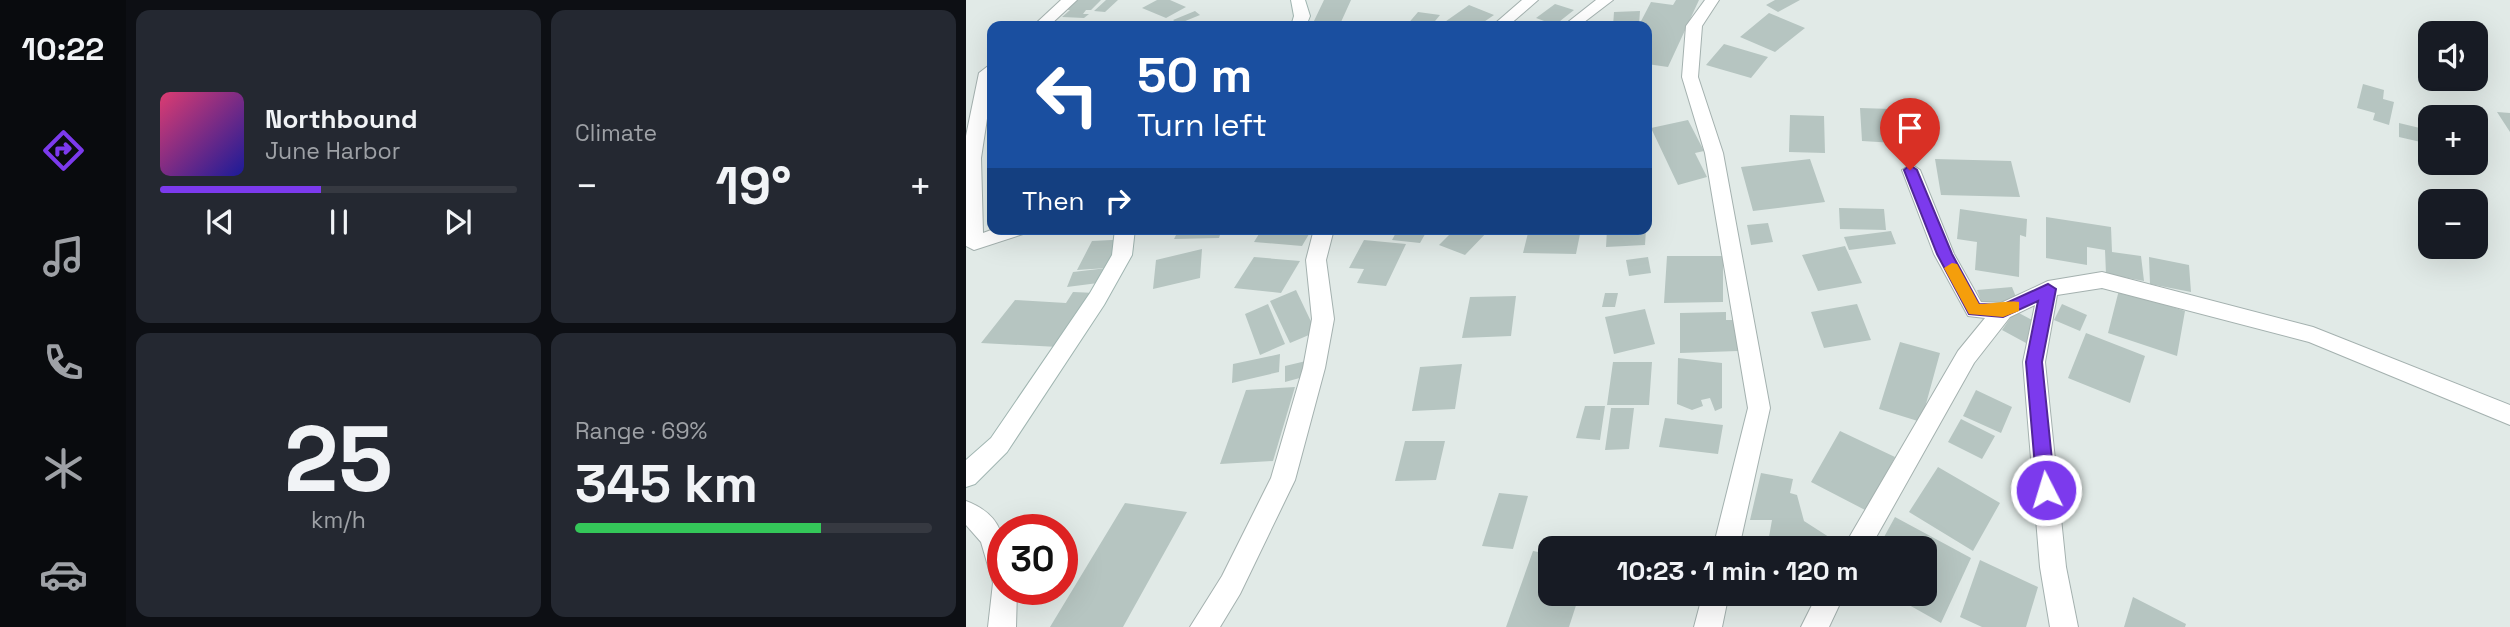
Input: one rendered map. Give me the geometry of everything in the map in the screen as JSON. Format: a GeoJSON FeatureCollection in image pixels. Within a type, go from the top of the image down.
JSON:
{"type":"FeatureCollection","features":[{"type":"Feature","properties":{"kind":"street"},"geometry":{"type":"LineString","coordinates":[[1046,21],[1070,0]]}},
{"type":"Feature","properties":{"kind":"street"},"geometry":{"type":"LineString","coordinates":[[1298,0],[1300,21]]}},
{"type":"Feature","properties":{"kind":"street"},"geometry":{"type":"LineString","coordinates":[[1505,21],[1531,0]]}},
{"type":"Feature","properties":{"kind":"street"},"geometry":{"type":"LineString","coordinates":[[1577,21],[1606,0]]}},
{"type":"Feature","properties":{"kind":"street"},"geometry":{"type":"LineString","coordinates":[[1712,0],[1694,26],[1690,78],[1714,153],[1759,408],[1729,536]]}},
{"type":"Feature","properties":{"kind":"street"},"geometry":{"type":"LineString","coordinates":[[987,73],[971,138],[966,217],[974,243],[998,235]]}},
{"type":"Feature","properties":{"kind":"street"},"geometry":{"type":"LineString","coordinates":[[1910,170],[1944,254],[1975,310],[2003,311]]}},
{"type":"Feature","properties":{"kind":"street"},"geometry":{"type":"LineString","coordinates":[[966,476],[999,445],[1097,299],[1122,255],[1124,235]]}},
{"type":"Feature","properties":{"kind":"street"},"geometry":{"type":"LineString","coordinates":[[1204,627],[1231,585],[1283,480],[1314,368],[1323,319],[1316,260],[1322,235]]}},
{"type":"Feature","properties":{"kind":"street"},"geometry":{"type":"LineString","coordinates":[[1863,536],[1966,357],[2003,311],[2048,289],[2102,280],[2313,335],[2510,415]]}},
{"type":"Feature","properties":{"kind":"street"},"geometry":{"type":"LineString","coordinates":[[2048,289],[2034,362],[2053,566],[2064,627]]}},
{"type":"Feature","properties":{"kind":"street"},"geometry":{"type":"LineString","coordinates":[[966,513],[978,517],[987,529]]}},
{"type":"Feature","properties":{"kind":"street"},"geometry":{"type":"LineString","coordinates":[[1002,627],[1003,605]]}},
{"type":"Feature","properties":{"kind":"street"},"geometry":{"type":"LineString","coordinates":[[1708,627],[1713,606]]}},
{"type":"Feature","properties":{"kind":"street"},"geometry":{"type":"LineString","coordinates":[[1815,627],[1826,606]]}},
{"type":"Feature","properties":{"kind":"building"},"geometry":{"type":"Polygon","coordinates":[[[1074,0],[1101,0],[1091,10],[1086,10],[1083,14],[1089,14],[1084,18],[1062,17],[1070,10],[1060,9],[1074,0]]]}},
{"type":"Feature","properties":{"kind":"building"},"geometry":{"type":"Polygon","coordinates":[[[1106,0],[1118,0],[1105,12],[1094,11],[1106,0]]]}},
{"type":"Feature","properties":{"kind":"building"},"geometry":{"type":"Polygon","coordinates":[[[1157,0],[1170,0],[1186,7],[1166,18],[1142,8],[1157,0]]]}},
{"type":"Feature","properties":{"kind":"building"},"geometry":{"type":"Polygon","coordinates":[[[1324,0],[1351,0],[1341,21],[1314,21],[1324,0]]]}},
{"type":"Feature","properties":{"kind":"building"},"geometry":{"type":"Polygon","coordinates":[[[1676,0],[1699,0],[1668,67],[1652,65],[1652,21],[1641,21],[1651,2],[1673,5],[1676,0]]]}},
{"type":"Feature","properties":{"kind":"building"},"geometry":{"type":"Polygon","coordinates":[[[1775,0],[1800,0],[1778,12],[1766,5],[1775,0]]]}},
{"type":"Feature","properties":{"kind":"building"},"geometry":{"type":"Polygon","coordinates":[[[1555,4],[1574,10],[1560,21],[1536,18],[1555,4]]]}},
{"type":"Feature","properties":{"kind":"building"},"geometry":{"type":"Polygon","coordinates":[[[1469,5],[1494,15],[1485,21],[1446,21],[1469,5]]]}},
{"type":"Feature","properties":{"kind":"building"},"geometry":{"type":"Polygon","coordinates":[[[1195,11],[1200,15],[1185,21],[1173,20],[1195,11]]]}},
{"type":"Feature","properties":{"kind":"building"},"geometry":{"type":"Polygon","coordinates":[[[1640,11],[1639,21],[1613,21],[1614,12],[1640,11]]]}},
{"type":"Feature","properties":{"kind":"building"},"geometry":{"type":"Polygon","coordinates":[[[1418,12],[1440,15],[1435,21],[1410,21],[1418,12]]]}},
{"type":"Feature","properties":{"kind":"building"},"geometry":{"type":"Polygon","coordinates":[[[1769,13],[1805,28],[1775,52],[1740,37],[1769,13]]]}},
{"type":"Feature","properties":{"kind":"building"},"geometry":{"type":"Polygon","coordinates":[[[1724,44],[1768,57],[1751,78],[1706,65],[1724,44]]]}},
{"type":"Feature","properties":{"kind":"building"},"geometry":{"type":"Polygon","coordinates":[[[2363,84],[2384,90],[2383,99],[2394,102],[2389,125],[2373,120],[2375,113],[2357,108],[2363,84]]]}},
{"type":"Feature","properties":{"kind":"building"},"geometry":{"type":"Polygon","coordinates":[[[1860,108],[1892,109],[1895,143],[1862,141],[1860,108]]]}},
{"type":"Feature","properties":{"kind":"building"},"geometry":{"type":"Polygon","coordinates":[[[2497,112],[2510,113],[2510,132],[2497,112]]]}},
{"type":"Feature","properties":{"kind":"building"},"geometry":{"type":"Polygon","coordinates":[[[1790,115],[1824,116],[1825,153],[1789,152],[1790,115]]]}},
{"type":"Feature","properties":{"kind":"building"},"geometry":{"type":"Polygon","coordinates":[[[1688,120],[1704,151],[1695,153],[1707,177],[1678,185],[1652,128],[1688,120]]]}},
{"type":"Feature","properties":{"kind":"building"},"geometry":{"type":"Polygon","coordinates":[[[2399,123],[2418,128],[2418,141],[2399,137],[2399,123]]]}},
{"type":"Feature","properties":{"kind":"building"},"geometry":{"type":"Polygon","coordinates":[[[1810,159],[1825,202],[1753,211],[1741,167],[1810,159]]]}},
{"type":"Feature","properties":{"kind":"building"},"geometry":{"type":"Polygon","coordinates":[[[1935,159],[2011,161],[2020,197],[1941,195],[1935,159]]]}},
{"type":"Feature","properties":{"kind":"building"},"geometry":{"type":"Polygon","coordinates":[[[1839,208],[1884,209],[1886,230],[1840,229],[1839,208]]]}},
{"type":"Feature","properties":{"kind":"building"},"geometry":{"type":"Polygon","coordinates":[[[1960,209],[2027,219],[2026,237],[2020,235],[2019,277],[1975,270],[1977,242],[1957,239],[1960,209]]]}},
{"type":"Feature","properties":{"kind":"building"},"geometry":{"type":"Polygon","coordinates":[[[2046,217],[2111,227],[2112,252],[2141,256],[2144,281],[2106,274],[2105,250],[2087,247],[2087,265],[2046,258],[2046,217]]]}},
{"type":"Feature","properties":{"kind":"building"},"geometry":{"type":"Polygon","coordinates":[[[1768,223],[1773,242],[1751,245],[1747,225],[1768,223]]]}},
{"type":"Feature","properties":{"kind":"building"},"geometry":{"type":"Polygon","coordinates":[[[1891,231],[1896,244],[1849,250],[1844,237],[1891,231]]]}},
{"type":"Feature","properties":{"kind":"building"},"geometry":{"type":"Polygon","coordinates":[[[1176,235],[1220,235],[1219,238],[1174,239],[1176,235]]]}},
{"type":"Feature","properties":{"kind":"building"},"geometry":{"type":"Polygon","coordinates":[[[1258,235],[1308,235],[1302,246],[1254,242],[1258,235]]]}},
{"type":"Feature","properties":{"kind":"building"},"geometry":{"type":"Polygon","coordinates":[[[1395,235],[1425,235],[1420,243],[1392,240],[1395,235]]]}},
{"type":"Feature","properties":{"kind":"building"},"geometry":{"type":"Polygon","coordinates":[[[1449,235],[1484,235],[1465,255],[1439,245],[1449,235]]]}},
{"type":"Feature","properties":{"kind":"building"},"geometry":{"type":"Polygon","coordinates":[[[1528,235],[1580,235],[1576,254],[1523,253],[1528,235]]]}},
{"type":"Feature","properties":{"kind":"building"},"geometry":{"type":"Polygon","coordinates":[[[1607,235],[1646,235],[1645,245],[1606,247],[1607,235]]]}},
{"type":"Feature","properties":{"kind":"building"},"geometry":{"type":"Polygon","coordinates":[[[1131,239],[1106,282],[1067,287],[1073,272],[1107,268],[1077,270],[1092,241],[1131,239]]]}},
{"type":"Feature","properties":{"kind":"building"},"geometry":{"type":"Polygon","coordinates":[[[1364,240],[1406,244],[1386,286],[1357,283],[1364,269],[1349,268],[1364,240]]]}},
{"type":"Feature","properties":{"kind":"building"},"geometry":{"type":"Polygon","coordinates":[[[1845,246],[1862,283],[1818,291],[1802,255],[1845,246]]]}},
{"type":"Feature","properties":{"kind":"building"},"geometry":{"type":"Polygon","coordinates":[[[1202,249],[1200,278],[1153,289],[1156,260],[1202,249]]]}},
{"type":"Feature","properties":{"kind":"building"},"geometry":{"type":"Polygon","coordinates":[[[1667,256],[1723,256],[1723,302],[1664,303],[1667,256]]]}},
{"type":"Feature","properties":{"kind":"building"},"geometry":{"type":"Polygon","coordinates":[[[1254,257],[1300,261],[1281,293],[1234,288],[1254,257]]]}},
{"type":"Feature","properties":{"kind":"building"},"geometry":{"type":"Polygon","coordinates":[[[1648,257],[1651,273],[1629,276],[1626,260],[1648,257]]]}},
{"type":"Feature","properties":{"kind":"building"},"geometry":{"type":"Polygon","coordinates":[[[2149,257],[2189,265],[2191,292],[2150,284],[2149,257]]]}},
{"type":"Feature","properties":{"kind":"building"},"geometry":{"type":"Polygon","coordinates":[[[2012,287],[2018,302],[1983,306],[1977,290],[2012,287]]]}},
{"type":"Feature","properties":{"kind":"building"},"geometry":{"type":"Polygon","coordinates":[[[1296,290],[1316,332],[1290,343],[1270,301],[1296,290]]]}},
{"type":"Feature","properties":{"kind":"building"},"geometry":{"type":"Polygon","coordinates":[[[2119,290],[2185,311],[2177,356],[2108,333],[2119,290]]]}},
{"type":"Feature","properties":{"kind":"building"},"geometry":{"type":"Polygon","coordinates":[[[1073,292],[1096,293],[1058,347],[981,343],[1015,300],[1066,303],[1073,292]]]}},
{"type":"Feature","properties":{"kind":"building"},"geometry":{"type":"Polygon","coordinates":[[[1605,293],[1618,293],[1615,307],[1602,307],[1605,293]]]}},
{"type":"Feature","properties":{"kind":"building"},"geometry":{"type":"Polygon","coordinates":[[[1516,296],[1511,336],[1462,338],[1470,297],[1516,296]]]}},
{"type":"Feature","properties":{"kind":"building"},"geometry":{"type":"Polygon","coordinates":[[[1268,304],[1285,344],[1260,355],[1245,314],[1268,304]]]}},
{"type":"Feature","properties":{"kind":"building"},"geometry":{"type":"Polygon","coordinates":[[[1857,304],[1871,340],[1824,348],[1811,312],[1857,304]]]}},
{"type":"Feature","properties":{"kind":"building"},"geometry":{"type":"Polygon","coordinates":[[[2062,304],[2087,315],[2080,331],[2054,320],[2062,304]]]}},
{"type":"Feature","properties":{"kind":"building"},"geometry":{"type":"Polygon","coordinates":[[[1645,309],[1655,344],[1614,354],[1605,317],[1645,309]]]}},
{"type":"Feature","properties":{"kind":"building"},"geometry":{"type":"Polygon","coordinates":[[[2015,311],[2040,324],[2026,343],[2002,330],[2015,311]]]}},
{"type":"Feature","properties":{"kind":"building"},"geometry":{"type":"Polygon","coordinates":[[[1726,312],[1726,320],[1736,320],[1738,351],[1680,353],[1680,313],[1726,312]]]}},
{"type":"Feature","properties":{"kind":"building"},"geometry":{"type":"Polygon","coordinates":[[[2086,333],[2145,356],[2130,403],[2068,378],[2086,333]]]}},
{"type":"Feature","properties":{"kind":"building"},"geometry":{"type":"Polygon","coordinates":[[[1900,342],[1940,353],[1921,422],[1879,409],[1900,342]]]}},
{"type":"Feature","properties":{"kind":"building"},"geometry":{"type":"Polygon","coordinates":[[[1280,354],[1279,372],[1232,383],[1233,364],[1280,354]]]}},
{"type":"Feature","properties":{"kind":"building"},"geometry":{"type":"Polygon","coordinates":[[[1678,358],[1722,363],[1722,408],[1715,411],[1710,398],[1701,400],[1703,406],[1692,410],[1677,404],[1678,358]]]}},
{"type":"Feature","properties":{"kind":"building"},"geometry":{"type":"Polygon","coordinates":[[[1306,361],[1307,376],[1285,382],[1285,366],[1306,361]]]}},
{"type":"Feature","properties":{"kind":"building"},"geometry":{"type":"Polygon","coordinates":[[[1613,362],[1652,362],[1649,405],[1607,405],[1613,362]]]}},
{"type":"Feature","properties":{"kind":"building"},"geometry":{"type":"Polygon","coordinates":[[[1462,364],[1455,409],[1412,411],[1420,367],[1462,364]]]}},
{"type":"Feature","properties":{"kind":"building"},"geometry":{"type":"Polygon","coordinates":[[[1295,387],[1273,461],[1220,464],[1246,390],[1295,387]]]}},
{"type":"Feature","properties":{"kind":"building"},"geometry":{"type":"Polygon","coordinates":[[[1976,390],[2012,407],[2001,433],[1963,416],[1976,390]]]}},
{"type":"Feature","properties":{"kind":"building"},"geometry":{"type":"Polygon","coordinates":[[[1585,406],[1605,406],[1600,440],[1576,438],[1585,406]]]}},
{"type":"Feature","properties":{"kind":"building"},"geometry":{"type":"Polygon","coordinates":[[[1611,408],[1634,408],[1629,449],[1605,450],[1611,408]]]}},
{"type":"Feature","properties":{"kind":"building"},"geometry":{"type":"Polygon","coordinates":[[[1665,418],[1723,425],[1718,454],[1659,447],[1665,418]]]}},
{"type":"Feature","properties":{"kind":"building"},"geometry":{"type":"Polygon","coordinates":[[[1961,419],[1995,436],[1982,459],[1948,442],[1961,419]]]}},
{"type":"Feature","properties":{"kind":"building"},"geometry":{"type":"Polygon","coordinates":[[[1840,431],[1895,457],[1867,511],[1811,482],[1840,431]]]}},
{"type":"Feature","properties":{"kind":"building"},"geometry":{"type":"Polygon","coordinates":[[[1405,441],[1445,441],[1436,480],[1395,481],[1405,441]]]}},
{"type":"Feature","properties":{"kind":"building"},"geometry":{"type":"Polygon","coordinates":[[[1938,467],[2000,503],[1973,551],[1909,512],[1938,467]]]}},
{"type":"Feature","properties":{"kind":"building"},"geometry":{"type":"Polygon","coordinates":[[[1761,473],[1793,479],[1790,493],[1797,495],[1804,521],[1827,536],[1769,536],[1772,520],[1750,520],[1761,473]]]}},
{"type":"Feature","properties":{"kind":"building"},"geometry":{"type":"Polygon","coordinates":[[[1499,493],[1528,496],[1513,549],[1482,546],[1499,493]]]}},
{"type":"Feature","properties":{"kind":"building"},"geometry":{"type":"Polygon","coordinates":[[[1125,503],[1187,512],[1123,627],[1050,627],[1063,605],[1078,605],[1078,581],[1125,503]]]}},
{"type":"Feature","properties":{"kind":"building"},"geometry":{"type":"Polygon","coordinates":[[[1895,517],[1930,536],[1885,536],[1895,517]]]}},
{"type":"Feature","properties":{"kind":"building"},"geometry":{"type":"Polygon","coordinates":[[[1937,540],[1971,558],[1941,623],[1911,606],[1937,606],[1937,540]]]}},
{"type":"Feature","properties":{"kind":"building"},"geometry":{"type":"Polygon","coordinates":[[[1533,551],[1538,552],[1538,606],[1576,606],[1569,627],[1506,627],[1533,551]]]}},
{"type":"Feature","properties":{"kind":"building"},"geometry":{"type":"Polygon","coordinates":[[[1980,560],[2038,587],[2026,627],[1982,627],[1960,617],[1980,560]]]}},
{"type":"Feature","properties":{"kind":"building"},"geometry":{"type":"Polygon","coordinates":[[[2133,597],[2186,624],[2185,627],[2124,627],[2133,597]]]}},
{"type":"Feature","properties":{"kind":"slow traffic"},"geometry":{"type":"LineString","coordinates":[[1952,268],[1975,310],[2003,311],[2013,307]]}},
{"type":"Feature","properties":{"kind":"route"},"geometry":{"type":"LineString","coordinates":[[1910,170],[1944,254],[1975,310],[2003,311],[2048,289],[2034,362],[2046,490]]}}]}
